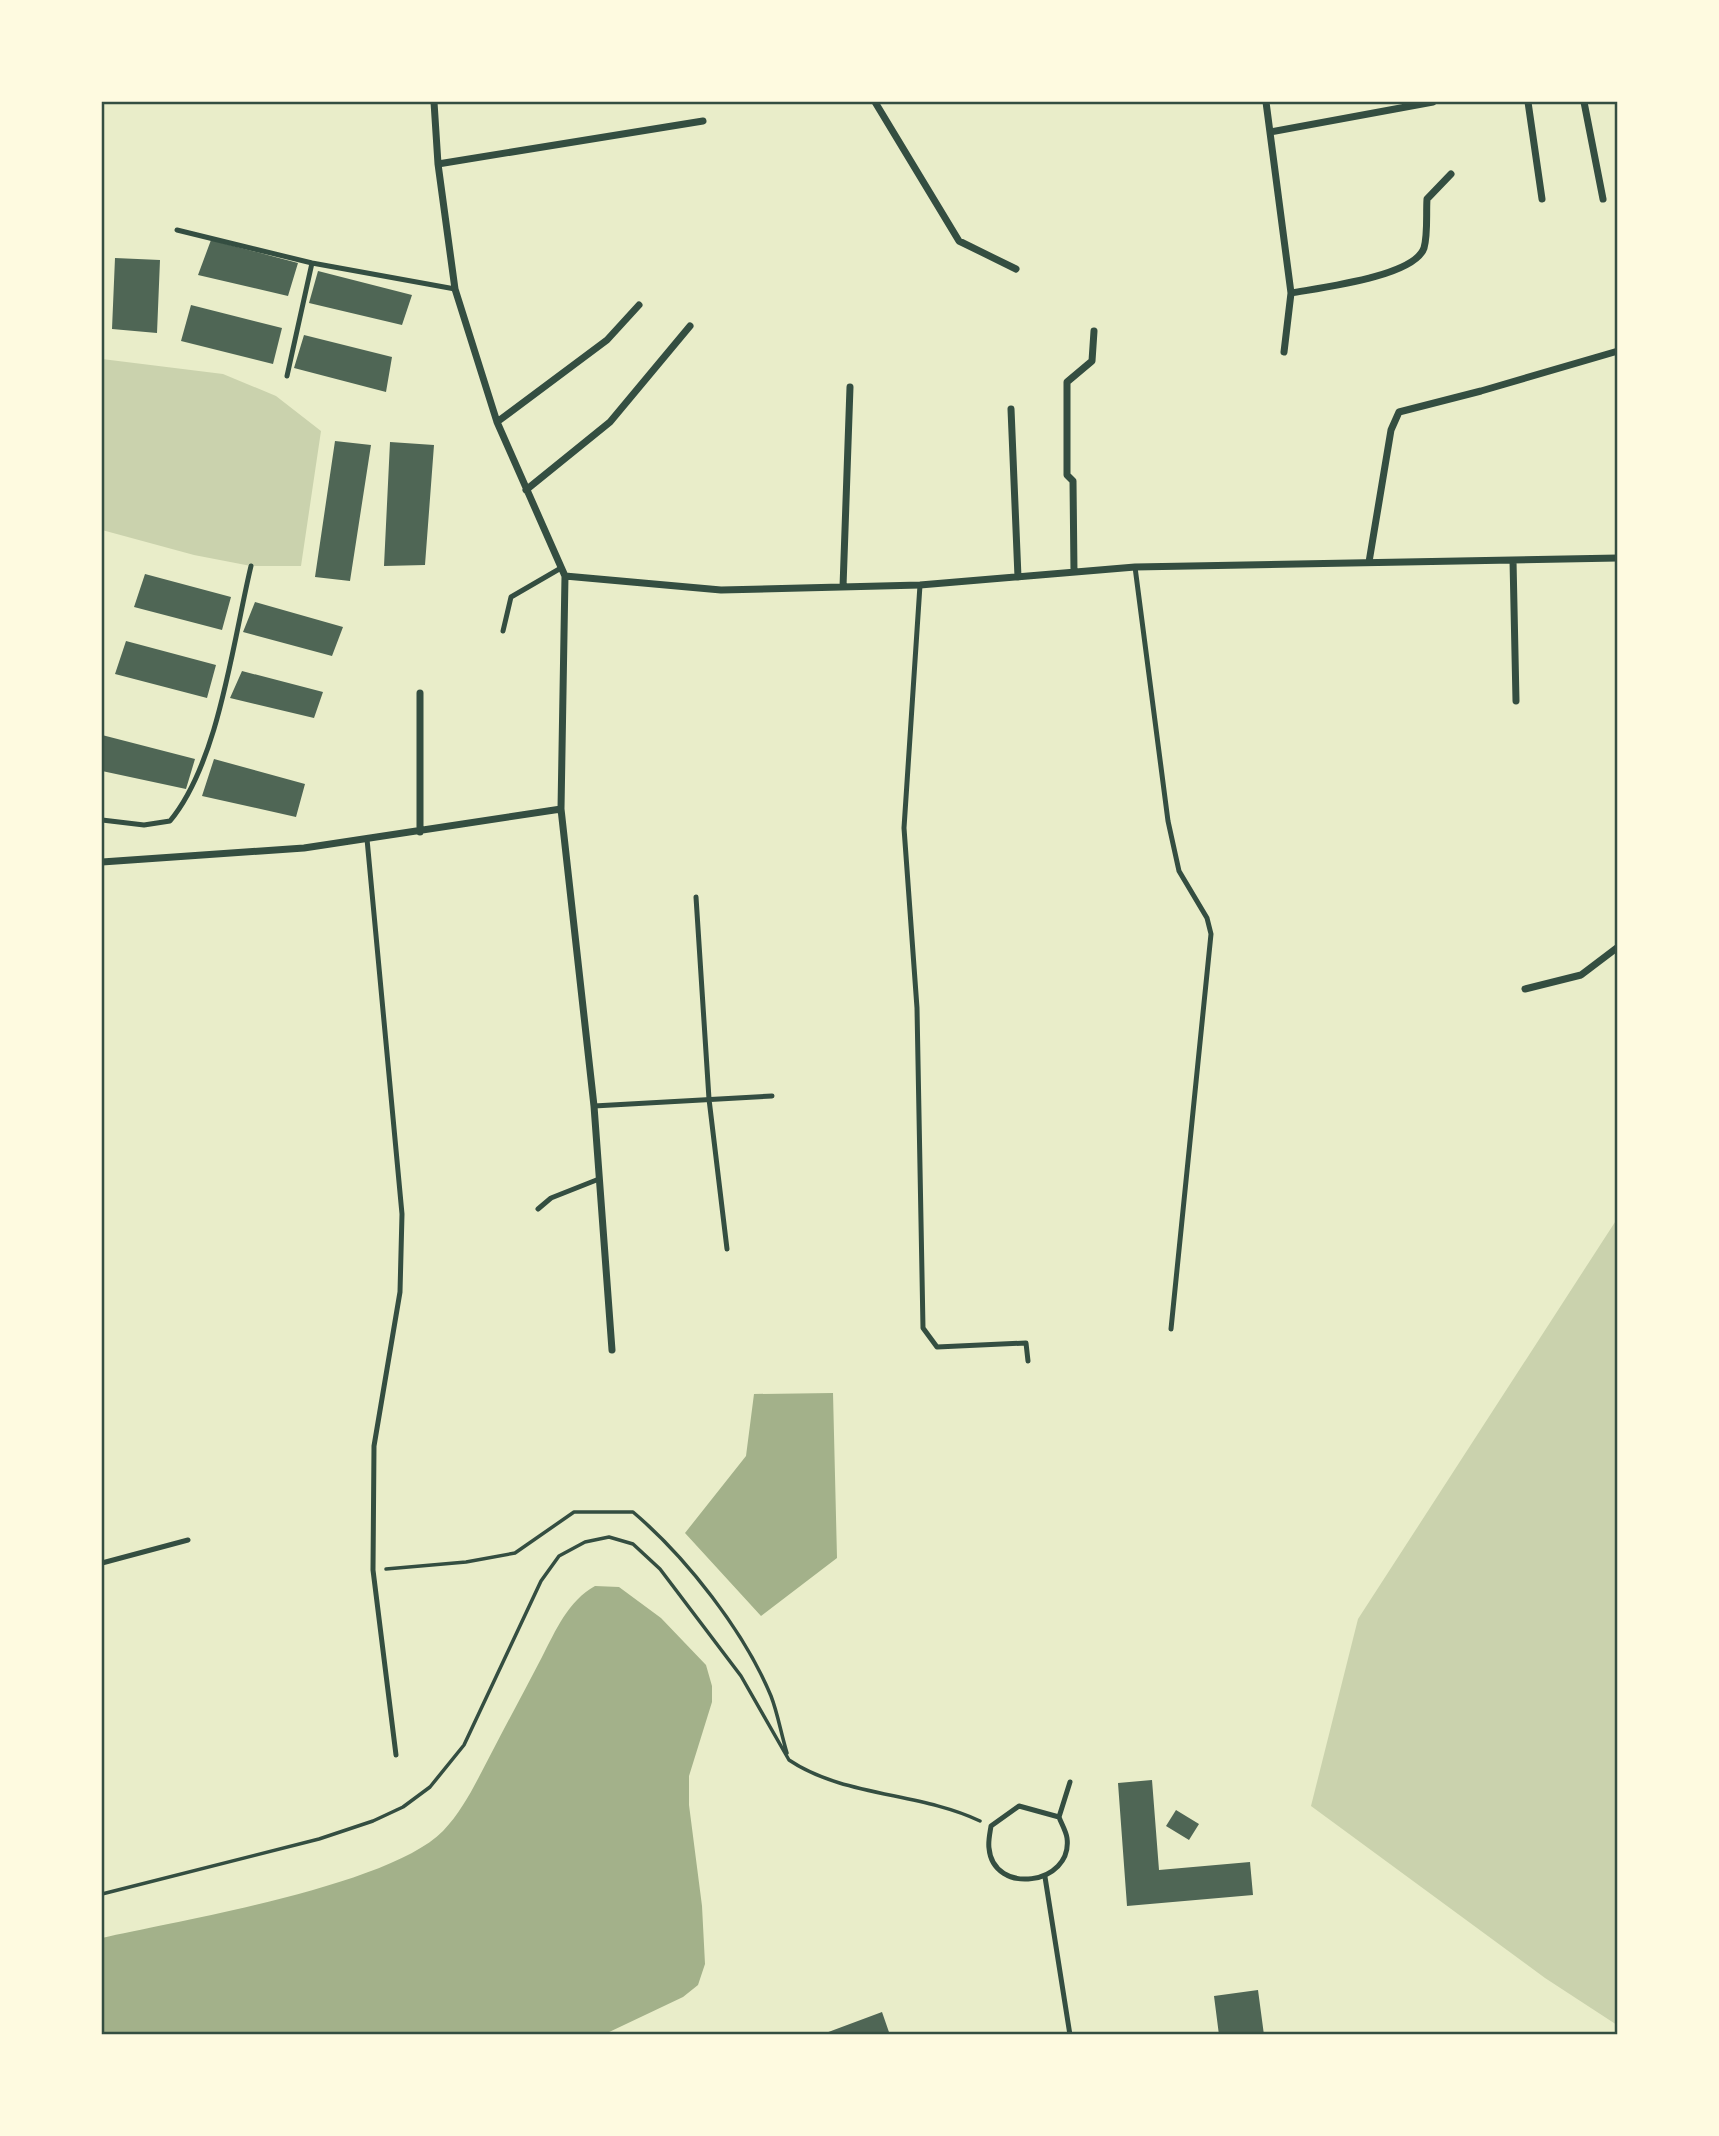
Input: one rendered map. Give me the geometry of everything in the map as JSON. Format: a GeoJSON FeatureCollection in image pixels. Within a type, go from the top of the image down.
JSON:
{"type":"FeatureCollection","features":[{"type":"Feature","properties":{"kind":"street"},"geometry":{"type":"LineString","coordinates":[[434,102],[438,164],[455,289],[496,422],[563,572],[561,809],[594,1106],[612,1350]]}},
{"type":"Feature","properties":{"kind":"street"},"geometry":{"type":"LineString","coordinates":[[875,102],[958,241],[1016,269]]}},
{"type":"Feature","properties":{"kind":"street"},"geometry":{"type":"LineString","coordinates":[[1266,102],[1291,293],[1284,352]]}},
{"type":"Feature","properties":{"kind":"street"},"geometry":{"type":"LineString","coordinates":[[1270,132],[1433,102]]}},
{"type":"Feature","properties":{"kind":"street"},"geometry":{"type":"LineString","coordinates":[[1528,102],[1542,199]]}},
{"type":"Feature","properties":{"kind":"street"},"geometry":{"type":"LineString","coordinates":[[1584,102],[1603,199]]}},
{"type":"Feature","properties":{"kind":"street"},"geometry":{"type":"LineString","coordinates":[[438,164],[703,121]]}},
{"type":"Feature","properties":{"kind":"street"},"geometry":{"type":"LineString","coordinates":[[1291,293],[1363,281],[1413,261],[1424,250],[1427,199],[1451,174]]}},
{"type":"Feature","properties":{"kind":"street"},"geometry":{"type":"LineString","coordinates":[[496,422],[607,340],[639,305]]}},
{"type":"Feature","properties":{"kind":"street"},"geometry":{"type":"LineString","coordinates":[[526,490],[610,422],[690,326]]}},
{"type":"Feature","properties":{"kind":"street"},"geometry":{"type":"LineString","coordinates":[[1074,572],[1073,481],[1067,475],[1067,382],[1092,361],[1094,331]]}},
{"type":"Feature","properties":{"kind":"street"},"geometry":{"type":"LineString","coordinates":[[1369,562],[1391,430],[1399,412],[1618,351]]}},
{"type":"Feature","properties":{"kind":"street"},"geometry":{"type":"LineString","coordinates":[[843,587],[850,387]]}},
{"type":"Feature","properties":{"kind":"street"},"geometry":{"type":"LineString","coordinates":[[1011,409],[1017,576]]}},
{"type":"Feature","properties":{"kind":"street"},"geometry":{"type":"LineString","coordinates":[[563,572],[721,590],[920,584],[1135,567],[1618,558]]}},
{"type":"Feature","properties":{"kind":"street"},"geometry":{"type":"LineString","coordinates":[[1513,560],[1516,701]]}},
{"type":"Feature","properties":{"kind":"street"},"geometry":{"type":"LineString","coordinates":[[420,693],[420,832]]}},
{"type":"Feature","properties":{"kind":"street"},"geometry":{"type":"LineString","coordinates":[[102,862],[304,848],[561,809]]}},
{"type":"Feature","properties":{"kind":"street"},"geometry":{"type":"LineString","coordinates":[[1525,989],[1581,975],[1618,947]]}},
{"type":"Feature","properties":{"kind":"lane"},"geometry":{"type":"LineString","coordinates":[[177,230],[312,263],[455,289]]}},
{"type":"Feature","properties":{"kind":"lane"},"geometry":{"type":"LineString","coordinates":[[287,376],[312,263]]}},
{"type":"Feature","properties":{"kind":"lane"},"geometry":{"type":"LineString","coordinates":[[102,820],[144,825],[170,821],[191,791],[216,716],[251,566]]}},
{"type":"Feature","properties":{"kind":"lane"},"geometry":{"type":"LineString","coordinates":[[1135,567],[1168,821],[1179,872],[1207,918],[1211,934],[1171,1329]]}},
{"type":"Feature","properties":{"kind":"lane"},"geometry":{"type":"LineString","coordinates":[[503,631],[511,597],[563,572]]}},
{"type":"Feature","properties":{"kind":"lane"},"geometry":{"type":"LineString","coordinates":[[920,584],[904,828],[917,1007],[923,1328],[937,1348],[1026,1343],[1028,1361]]}},
{"type":"Feature","properties":{"kind":"lane"},"geometry":{"type":"LineString","coordinates":[[367,839],[401,1213],[400,1292],[373,1446],[373,1570],[397,1755]]}},
{"type":"Feature","properties":{"kind":"lane"},"geometry":{"type":"LineString","coordinates":[[696,897],[709,1099],[727,1249]]}},
{"type":"Feature","properties":{"kind":"lane"},"geometry":{"type":"LineString","coordinates":[[594,1106],[772,1096]]}},
{"type":"Feature","properties":{"kind":"lane"},"geometry":{"type":"LineString","coordinates":[[538,1209],[551,1198],[599,1179]]}},
{"type":"Feature","properties":{"kind":"lane"},"geometry":{"type":"LineString","coordinates":[[102,1563],[188,1540]]}},
{"type":"Feature","properties":{"kind":"lane"},"geometry":{"type":"LineString","coordinates":[[1059,1817],[1019,1806],[991,1826],[989,1850],[1000,1870],[1021,1881],[1045,1877],[1062,1861],[1067,1839],[1059,1817],[1070,1782]]}},
{"type":"Feature","properties":{"kind":"lane"},"geometry":{"type":"LineString","coordinates":[[1045,1877],[1070,2035]]}},
{"type":"Feature","properties":{"kind":"path"},"geometry":{"type":"LineString","coordinates":[[373,1570],[466,1562],[515,1553],[574,1512],[633,1512],[659,1534],[681,1561],[754,1661],[772,1698],[789,1760]]}},
{"type":"Feature","properties":{"kind":"path"},"geometry":{"type":"LineString","coordinates":[[102,1894],[319,1839],[373,1821],[403,1807],[430,1787],[464,1745],[541,1581],[559,1556],[585,1542],[609,1537],[633,1544],[660,1569],[741,1676],[789,1760],[813,1777],[953,1808],[991,1826]]}},
{"type":"Feature","properties":{"kind":"shaded area"},"geometry":{"type":"Polygon","coordinates":[[[102,359],[223,374],[276,396],[321,431],[301,566],[251,566],[194,555],[102,530],[102,359]]]}},
{"type":"Feature","properties":{"kind":"shaded area"},"geometry":{"type":"Polygon","coordinates":[[[1617,1219],[1618,2025],[1545,1978],[1311,1806],[1358,1619],[1617,1219]]]}},
{"type":"Feature","properties":{"kind":"shaded area"},"geometry":{"type":"Polygon","coordinates":[[[833,1393],[837,1558],[761,1616],[685,1533],[746,1456],[754,1394],[833,1393]]]}},
{"type":"Feature","properties":{"kind":"shaded area"},"geometry":{"type":"Polygon","coordinates":[[[595,1586],[619,1587],[661,1618],[706,1665],[712,1686],[712,1702],[689,1776],[689,1805],[702,1906],[705,1964],[698,1985],[683,1997],[605,2034],[102,2034],[102,1938],[230,1911],[332,1884],[416,1851],[443,1831],[471,1792],[564,1617],[577,1600],[595,1586]]]}},
{"type":"Feature","properties":{"kind":"building"},"geometry":{"type":"Polygon","coordinates":[[[211,240],[298,263],[288,296],[198,275],[211,240]]]}},
{"type":"Feature","properties":{"kind":"building"},"geometry":{"type":"Polygon","coordinates":[[[115,258],[160,260],[157,333],[112,329],[115,258]]]}},
{"type":"Feature","properties":{"kind":"building"},"geometry":{"type":"Polygon","coordinates":[[[318,271],[412,295],[402,325],[309,303],[318,271]]]}},
{"type":"Feature","properties":{"kind":"building"},"geometry":{"type":"Polygon","coordinates":[[[191,305],[282,328],[273,364],[181,341],[191,305]]]}},
{"type":"Feature","properties":{"kind":"building"},"geometry":{"type":"Polygon","coordinates":[[[304,335],[392,357],[386,392],[294,368],[304,335]]]}},
{"type":"Feature","properties":{"kind":"building"},"geometry":{"type":"Polygon","coordinates":[[[335,441],[371,445],[350,581],[315,577],[335,441]]]}},
{"type":"Feature","properties":{"kind":"building"},"geometry":{"type":"Polygon","coordinates":[[[390,442],[434,445],[425,565],[384,566],[390,442]]]}},
{"type":"Feature","properties":{"kind":"building"},"geometry":{"type":"Polygon","coordinates":[[[145,574],[231,597],[222,630],[134,607],[145,574]]]}},
{"type":"Feature","properties":{"kind":"building"},"geometry":{"type":"Polygon","coordinates":[[[255,602],[343,627],[332,656],[243,632],[255,602]]]}},
{"type":"Feature","properties":{"kind":"building"},"geometry":{"type":"Polygon","coordinates":[[[126,641],[216,665],[207,698],[115,674],[126,641]]]}},
{"type":"Feature","properties":{"kind":"building"},"geometry":{"type":"Polygon","coordinates":[[[242,671],[323,692],[314,718],[230,698],[242,671]]]}},
{"type":"Feature","properties":{"kind":"building"},"geometry":{"type":"Polygon","coordinates":[[[102,735],[195,759],[186,789],[102,771],[102,735]]]}},
{"type":"Feature","properties":{"kind":"building"},"geometry":{"type":"Polygon","coordinates":[[[214,759],[305,784],[296,817],[202,796],[214,759]]]}},
{"type":"Feature","properties":{"kind":"building"},"geometry":{"type":"Polygon","coordinates":[[[1152,1780],[1159,1870],[1250,1862],[1253,1895],[1127,1906],[1118,1783],[1152,1780]]]}},
{"type":"Feature","properties":{"kind":"building"},"geometry":{"type":"Polygon","coordinates":[[[1176,1810],[1199,1824],[1189,1840],[1166,1826],[1176,1810]]]}},
{"type":"Feature","properties":{"kind":"building"},"geometry":{"type":"Polygon","coordinates":[[[1258,1990],[1264,2035],[1219,2035],[1214,1996],[1258,1990]]]}},
{"type":"Feature","properties":{"kind":"building"},"geometry":{"type":"Polygon","coordinates":[[[882,2012],[890,2035],[823,2035],[823,2034],[882,2012]]]}}]}
